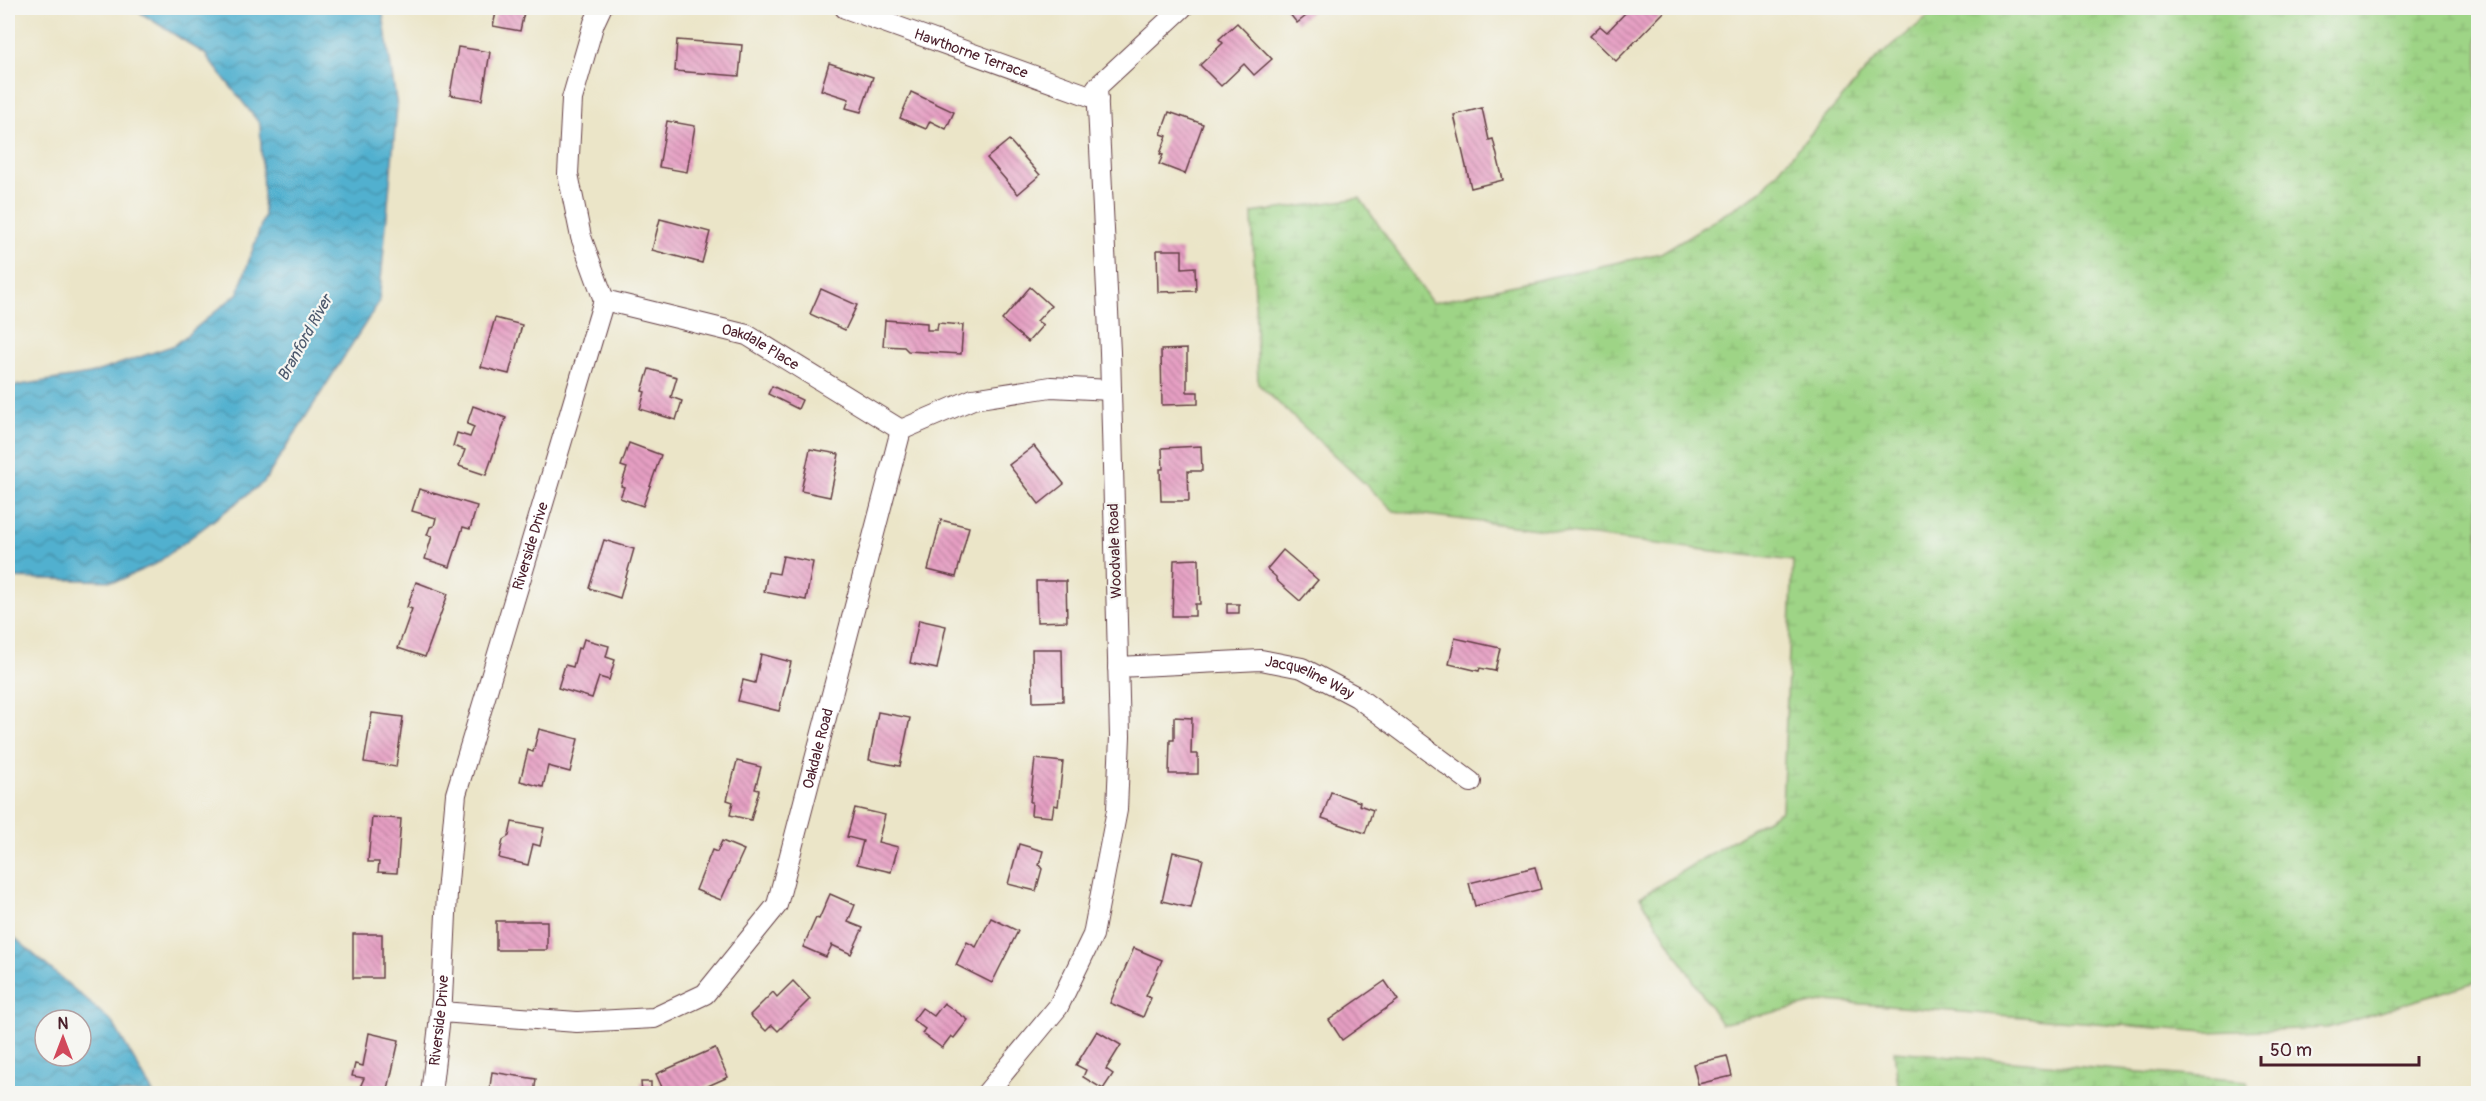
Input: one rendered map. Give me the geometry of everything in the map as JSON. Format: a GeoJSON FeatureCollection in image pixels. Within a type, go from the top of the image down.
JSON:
{"type":"FeatureCollection","features":[{"type":"Feature","properties":{"kind":"street"},"geometry":{"type":"LineString","coordinates":[[601,8],[594,23],[572,99],[568,174],[581,237],[604,300]]}},
{"type":"Feature","properties":{"kind":"street","name":"Hawthorne Terrace"},"geometry":{"type":"LineString","coordinates":[[845,8],[1098,99]]}},
{"type":"Feature","properties":{"kind":"street","name":"Woodvale Road"},"geometry":{"type":"LineString","coordinates":[[986,1094],[1058,1007],[1093,935],[1117,810],[1120,736],[1111,390],[1097,87],[1182,8]]}},
{"type":"Feature","properties":{"kind":"street","name":"Oakdale Place"},"geometry":{"type":"LineString","coordinates":[[604,300],[747,334],[901,430]]}},
{"type":"Feature","properties":{"kind":"street","name":"Riverside Drive"},"geometry":{"type":"LineString","coordinates":[[431,1094],[441,1011],[447,893],[456,794],[604,300]]}},
{"type":"Feature","properties":{"kind":"street"},"geometry":{"type":"LineString","coordinates":[[901,430],[973,399],[1051,387],[1111,390]]}},
{"type":"Feature","properties":{"kind":"street","name":"Oakdale Road"},"geometry":{"type":"LineString","coordinates":[[441,1011],[577,1022],[654,1018],[705,994],[777,905],[901,430]]}},
{"type":"Feature","properties":{"kind":"street","name":"Jacqueline Way"},"geometry":{"type":"LineString","coordinates":[[1118,667],[1261,660],[1302,668],[1357,697],[1471,782]]}},
{"type":"Feature","properties":{"kind":"green space"},"geometry":{"type":"Polygon","coordinates":[[[1939,8],[2478,8],[2478,981],[2329,1028],[2206,1032],[1826,1001],[1721,1024],[1640,897],[1782,810],[1793,561],[1394,511],[1258,384],[1252,213],[1360,198],[1432,303],[1661,253],[1759,193],[1877,58],[1939,8]]]}},
{"type":"Feature","properties":{"kind":"green space"},"geometry":{"type":"Polygon","coordinates":[[[1894,1051],[2247,1081],[2249,1093],[1899,1093],[1894,1051]]]}},
{"type":"Feature","properties":{"kind":"water","name":"Branford River"},"geometry":{"type":"Polygon","coordinates":[[[133,8],[382,8],[397,107],[379,302],[264,482],[157,563],[118,581],[8,578],[8,387],[90,374],[175,345],[238,293],[264,216],[260,124],[205,54],[133,8]]]}},
{"type":"Feature","properties":{"kind":"water"},"geometry":{"type":"Polygon","coordinates":[[[8,932],[113,1023],[153,1093],[8,1093],[8,932]]]}},
{"type":"Feature","properties":{"kind":"building"},"geometry":{"type":"Polygon","coordinates":[[[497,8],[525,8],[520,31],[493,26],[497,8]]]}},
{"type":"Feature","properties":{"kind":"building"},"geometry":{"type":"Polygon","coordinates":[[[1285,8],[1316,8],[1297,23],[1285,8]]]}},
{"type":"Feature","properties":{"kind":"building"},"geometry":{"type":"Polygon","coordinates":[[[1630,8],[1668,8],[1616,61],[1590,36],[1600,26],[1607,32],[1630,8]]]}},
{"type":"Feature","properties":{"kind":"building"},"geometry":{"type":"Polygon","coordinates":[[[1237,23],[1272,59],[1254,75],[1244,64],[1221,86],[1200,65],[1223,43],[1219,39],[1237,23]]]}},
{"type":"Feature","properties":{"kind":"building"},"geometry":{"type":"Polygon","coordinates":[[[677,40],[742,45],[739,76],[675,71],[677,40]]]}},
{"type":"Feature","properties":{"kind":"building"},"geometry":{"type":"Polygon","coordinates":[[[458,47],[490,52],[482,100],[450,95],[458,47]]]}},
{"type":"Feature","properties":{"kind":"building"},"geometry":{"type":"Polygon","coordinates":[[[829,63],[873,77],[861,112],[846,108],[849,99],[821,90],[829,63]]]}},
{"type":"Feature","properties":{"kind":"building"},"geometry":{"type":"Polygon","coordinates":[[[911,92],[954,112],[946,129],[930,121],[926,129],[900,118],[911,92]]]}},
{"type":"Feature","properties":{"kind":"building"},"geometry":{"type":"Polygon","coordinates":[[[1482,108],[1489,140],[1493,139],[1503,180],[1471,188],[1454,115],[1482,108]]]}},
{"type":"Feature","properties":{"kind":"building"},"geometry":{"type":"Polygon","coordinates":[[[1169,112],[1203,124],[1185,174],[1159,164],[1167,136],[1161,134],[1169,112]]]}},
{"type":"Feature","properties":{"kind":"building"},"geometry":{"type":"Polygon","coordinates":[[[667,121],[695,126],[687,172],[659,167],[667,121]]]}},
{"type":"Feature","properties":{"kind":"building"},"geometry":{"type":"Polygon","coordinates":[[[1009,140],[1040,175],[1018,194],[987,158],[1009,140]]]}},
{"type":"Feature","properties":{"kind":"building"},"geometry":{"type":"Polygon","coordinates":[[[660,219],[710,232],[702,263],[652,250],[660,219]]]}},
{"type":"Feature","properties":{"kind":"building"},"geometry":{"type":"Polygon","coordinates":[[[1157,250],[1182,250],[1182,268],[1195,267],[1196,291],[1158,292],[1157,250]]]}},
{"type":"Feature","properties":{"kind":"building"},"geometry":{"type":"Polygon","coordinates":[[[1030,287],[1051,306],[1037,321],[1043,325],[1028,342],[1002,320],[1030,287]]]}},
{"type":"Feature","properties":{"kind":"building"},"geometry":{"type":"Polygon","coordinates":[[[821,289],[857,305],[845,330],[810,314],[821,289]]]}},
{"type":"Feature","properties":{"kind":"building"},"geometry":{"type":"Polygon","coordinates":[[[495,318],[522,325],[509,374],[481,367],[495,318]]]}},
{"type":"Feature","properties":{"kind":"building"},"geometry":{"type":"Polygon","coordinates":[[[885,320],[927,323],[927,330],[937,330],[938,323],[963,325],[961,354],[908,351],[904,347],[883,346],[885,320]]]}},
{"type":"Feature","properties":{"kind":"building"},"geometry":{"type":"Polygon","coordinates":[[[1187,349],[1187,392],[1198,392],[1198,404],[1162,405],[1161,350],[1187,349]]]}},
{"type":"Feature","properties":{"kind":"building"},"geometry":{"type":"Polygon","coordinates":[[[649,369],[677,377],[671,397],[682,401],[676,420],[640,409],[645,392],[642,391],[649,369]]]}},
{"type":"Feature","properties":{"kind":"building"},"geometry":{"type":"Polygon","coordinates":[[[772,386],[802,400],[798,409],[768,394],[772,386]]]}},
{"type":"Feature","properties":{"kind":"building"},"geometry":{"type":"Polygon","coordinates":[[[473,406],[506,418],[486,475],[459,466],[465,450],[453,446],[457,433],[470,437],[474,427],[467,424],[473,406]]]}},
{"type":"Feature","properties":{"kind":"building"},"geometry":{"type":"Polygon","coordinates":[[[629,443],[661,455],[643,506],[620,498],[627,468],[621,466],[629,443]]]}},
{"type":"Feature","properties":{"kind":"building"},"geometry":{"type":"Polygon","coordinates":[[[1034,446],[1064,484],[1039,504],[1009,465],[1034,446]]]}},
{"type":"Feature","properties":{"kind":"building"},"geometry":{"type":"Polygon","coordinates":[[[1201,446],[1202,471],[1188,471],[1189,501],[1161,501],[1162,448],[1201,446]]]}},
{"type":"Feature","properties":{"kind":"building"},"geometry":{"type":"Polygon","coordinates":[[[810,449],[839,454],[830,497],[801,491],[810,449]]]}},
{"type":"Feature","properties":{"kind":"building"},"geometry":{"type":"Polygon","coordinates":[[[419,489],[477,506],[470,529],[463,527],[450,567],[425,559],[432,536],[427,535],[430,527],[434,526],[436,518],[412,511],[419,489]]]}},
{"type":"Feature","properties":{"kind":"building"},"geometry":{"type":"Polygon","coordinates":[[[941,520],[969,527],[956,577],[928,570],[941,520]]]}},
{"type":"Feature","properties":{"kind":"building"},"geometry":{"type":"Polygon","coordinates":[[[604,540],[634,549],[620,598],[589,588],[604,540]]]}},
{"type":"Feature","properties":{"kind":"building"},"geometry":{"type":"Polygon","coordinates":[[[1283,550],[1318,580],[1300,601],[1267,569],[1283,550]]]}},
{"type":"Feature","properties":{"kind":"building"},"geometry":{"type":"Polygon","coordinates":[[[783,556],[813,562],[806,600],[764,592],[768,572],[779,574],[783,556]]]}},
{"type":"Feature","properties":{"kind":"building"},"geometry":{"type":"Polygon","coordinates":[[[1199,559],[1200,604],[1195,604],[1195,616],[1172,616],[1174,560],[1199,559]]]}},
{"type":"Feature","properties":{"kind":"building"},"geometry":{"type":"Polygon","coordinates":[[[1036,581],[1066,581],[1067,621],[1037,622],[1036,581]]]}},
{"type":"Feature","properties":{"kind":"building"},"geometry":{"type":"Polygon","coordinates":[[[416,582],[448,594],[425,657],[398,648],[412,609],[407,607],[416,582]]]}},
{"type":"Feature","properties":{"kind":"building"},"geometry":{"type":"Polygon","coordinates":[[[1227,604],[1239,604],[1239,613],[1227,613],[1227,604]]]}},
{"type":"Feature","properties":{"kind":"building"},"geometry":{"type":"Polygon","coordinates":[[[919,620],[946,626],[937,669],[910,663],[919,620]]]}},
{"type":"Feature","properties":{"kind":"building"},"geometry":{"type":"Polygon","coordinates":[[[1455,638],[1500,648],[1495,671],[1480,668],[1479,671],[1449,664],[1455,638]]]}},
{"type":"Feature","properties":{"kind":"building"},"geometry":{"type":"Polygon","coordinates":[[[584,639],[609,646],[606,657],[615,660],[609,680],[599,677],[592,698],[558,688],[565,665],[573,667],[578,648],[581,649],[584,639]]]}},
{"type":"Feature","properties":{"kind":"building"},"geometry":{"type":"Polygon","coordinates":[[[1032,649],[1062,649],[1063,701],[1033,702],[1032,649]]]}},
{"type":"Feature","properties":{"kind":"building"},"geometry":{"type":"Polygon","coordinates":[[[761,654],[791,662],[779,711],[738,701],[743,680],[755,683],[761,654]]]}},
{"type":"Feature","properties":{"kind":"building"},"geometry":{"type":"Polygon","coordinates":[[[878,712],[910,718],[900,766],[869,760],[878,712]]]}},
{"type":"Feature","properties":{"kind":"building"},"geometry":{"type":"Polygon","coordinates":[[[372,713],[403,717],[396,767],[364,762],[372,713]]]}},
{"type":"Feature","properties":{"kind":"building"},"geometry":{"type":"Polygon","coordinates":[[[1174,717],[1192,718],[1191,754],[1198,754],[1198,774],[1169,774],[1170,740],[1174,740],[1174,717]]]}},
{"type":"Feature","properties":{"kind":"building"},"geometry":{"type":"Polygon","coordinates":[[[539,729],[578,739],[570,772],[548,766],[543,787],[520,781],[528,750],[533,752],[539,729]]]}},
{"type":"Feature","properties":{"kind":"building"},"geometry":{"type":"Polygon","coordinates":[[[1035,759],[1063,762],[1058,806],[1054,805],[1052,817],[1031,815],[1032,802],[1030,802],[1035,759]]]}},
{"type":"Feature","properties":{"kind":"building"},"geometry":{"type":"Polygon","coordinates":[[[737,761],[761,767],[755,789],[759,790],[751,820],[730,815],[733,802],[727,800],[737,761]]]}},
{"type":"Feature","properties":{"kind":"building"},"geometry":{"type":"Polygon","coordinates":[[[1331,792],[1360,802],[1359,805],[1373,810],[1365,833],[1322,818],[1331,792]]]}},
{"type":"Feature","properties":{"kind":"building"},"geometry":{"type":"Polygon","coordinates":[[[855,808],[885,815],[878,842],[898,847],[891,872],[857,864],[863,841],[847,837],[855,808]]]}},
{"type":"Feature","properties":{"kind":"building"},"geometry":{"type":"Polygon","coordinates":[[[372,817],[401,819],[397,873],[378,872],[379,862],[368,862],[372,817]]]}},
{"type":"Feature","properties":{"kind":"building"},"geometry":{"type":"Polygon","coordinates":[[[512,822],[544,828],[540,846],[533,844],[528,865],[499,858],[503,840],[509,836],[512,822]]]}},
{"type":"Feature","properties":{"kind":"building"},"geometry":{"type":"Polygon","coordinates":[[[722,841],[744,850],[721,900],[696,890],[712,850],[717,852],[722,841]]]}},
{"type":"Feature","properties":{"kind":"building"},"geometry":{"type":"Polygon","coordinates":[[[1019,844],[1043,851],[1039,865],[1042,869],[1036,891],[1008,884],[1019,844]]]}},
{"type":"Feature","properties":{"kind":"building"},"geometry":{"type":"Polygon","coordinates":[[[1173,852],[1203,859],[1191,908],[1162,901],[1173,852]]]}},
{"type":"Feature","properties":{"kind":"building"},"geometry":{"type":"Polygon","coordinates":[[[1535,867],[1541,889],[1475,906],[1469,883],[1535,867]]]}},
{"type":"Feature","properties":{"kind":"building"},"geometry":{"type":"Polygon","coordinates":[[[830,894],[855,905],[848,922],[863,928],[851,954],[832,945],[826,957],[803,947],[830,894]]]}},
{"type":"Feature","properties":{"kind":"building"},"geometry":{"type":"Polygon","coordinates":[[[991,918],[1018,931],[992,983],[956,965],[967,942],[976,947],[991,918]]]}},
{"type":"Feature","properties":{"kind":"building"},"geometry":{"type":"Polygon","coordinates":[[[496,921],[547,921],[547,950],[496,950],[496,921]]]}},
{"type":"Feature","properties":{"kind":"building"},"geometry":{"type":"Polygon","coordinates":[[[353,934],[382,934],[382,978],[353,978],[353,934]]]}},
{"type":"Feature","properties":{"kind":"building"},"geometry":{"type":"Polygon","coordinates":[[[1134,948],[1162,960],[1146,996],[1151,998],[1143,1017],[1110,1003],[1134,948]]]}},
{"type":"Feature","properties":{"kind":"building"},"geometry":{"type":"Polygon","coordinates":[[[793,981],[810,999],[778,1031],[772,1025],[766,1031],[750,1015],[773,992],[777,997],[793,981]]]}},
{"type":"Feature","properties":{"kind":"building"},"geometry":{"type":"Polygon","coordinates":[[[1385,981],[1398,1000],[1342,1040],[1329,1020],[1385,981]]]}},
{"type":"Feature","properties":{"kind":"building"},"geometry":{"type":"Polygon","coordinates":[[[944,1003],[968,1020],[954,1038],[951,1036],[942,1048],[922,1033],[925,1029],[913,1020],[922,1008],[934,1016],[944,1003]]]}},
{"type":"Feature","properties":{"kind":"building"},"geometry":{"type":"Polygon","coordinates":[[[1097,1031],[1121,1045],[1106,1069],[1113,1074],[1103,1089],[1083,1077],[1086,1070],[1076,1065],[1097,1031]]]}},
{"type":"Feature","properties":{"kind":"building"},"geometry":{"type":"Polygon","coordinates":[[[369,1033],[399,1040],[387,1094],[357,1094],[364,1078],[352,1076],[355,1064],[363,1066],[369,1033]]]}},
{"type":"Feature","properties":{"kind":"building"},"geometry":{"type":"Polygon","coordinates":[[[715,1048],[728,1077],[690,1094],[665,1094],[656,1074],[715,1048]]]}},
{"type":"Feature","properties":{"kind":"building"},"geometry":{"type":"Polygon","coordinates":[[[1727,1056],[1732,1076],[1698,1084],[1693,1064],[1727,1056]]]}},
{"type":"Feature","properties":{"kind":"building"},"geometry":{"type":"Polygon","coordinates":[[[492,1072],[536,1079],[534,1094],[489,1094],[492,1072]]]}},
{"type":"Feature","properties":{"kind":"building"},"geometry":{"type":"Polygon","coordinates":[[[641,1082],[651,1082],[651,1094],[642,1094],[641,1082]]]}}]}
